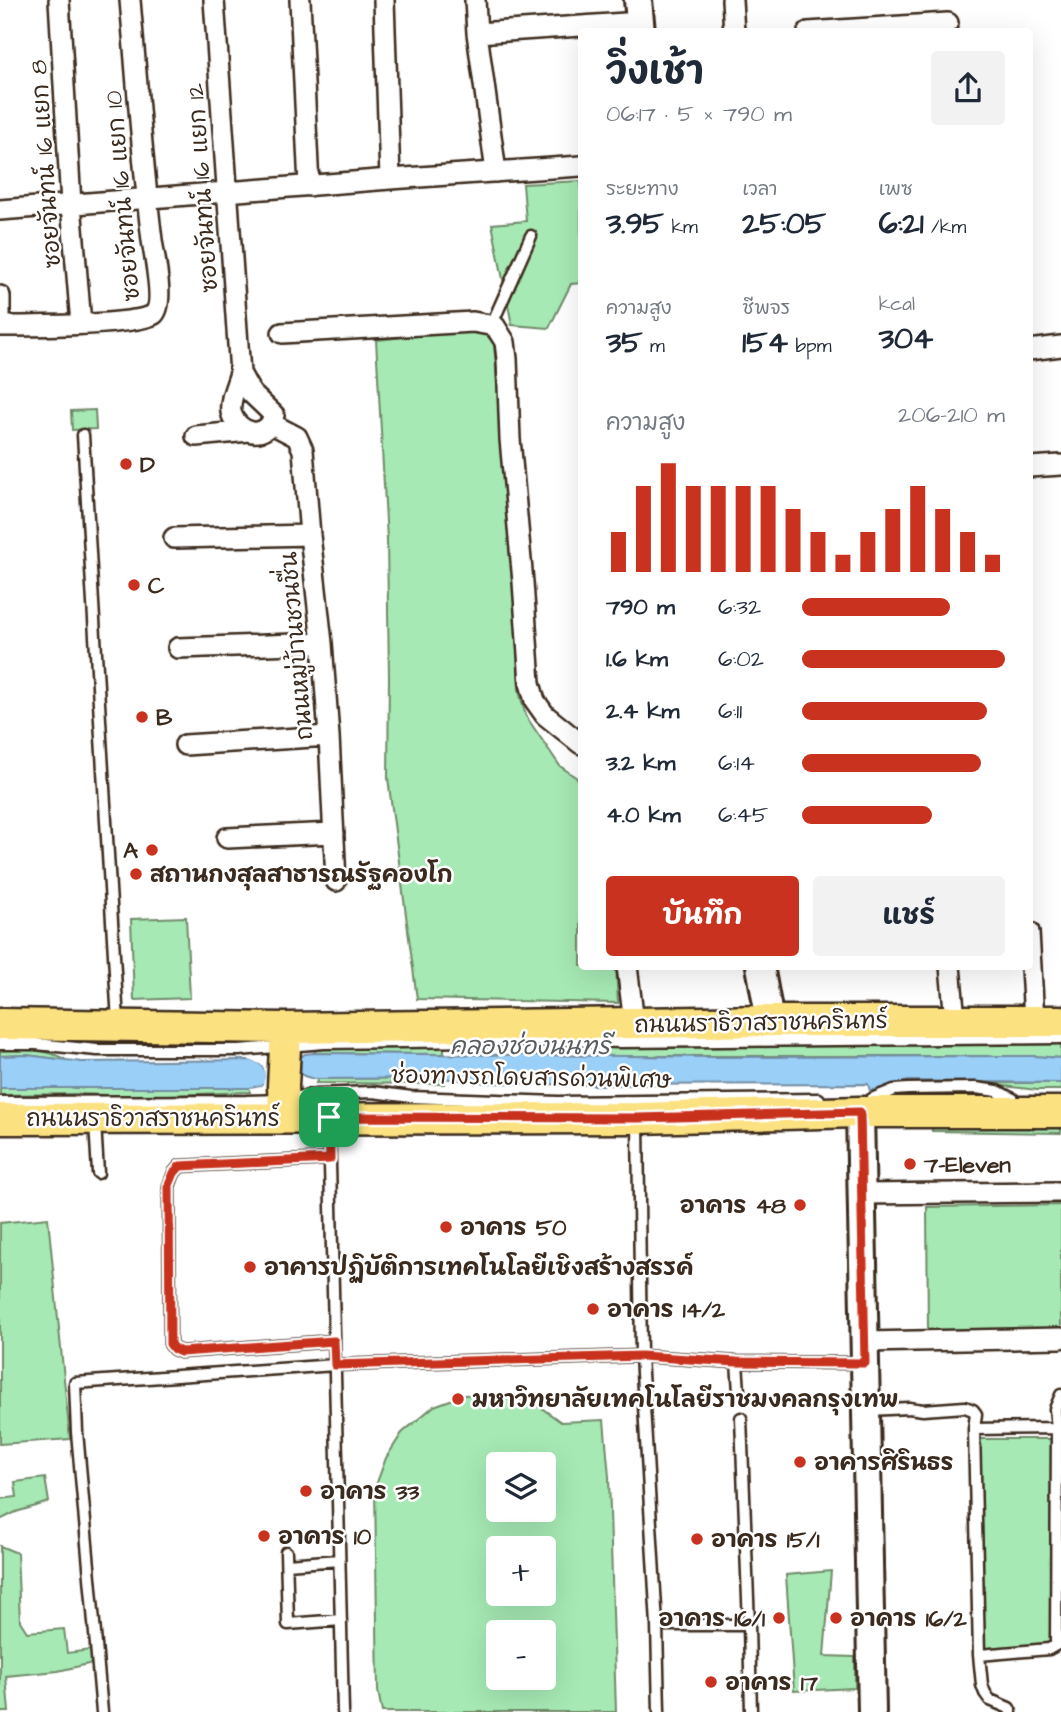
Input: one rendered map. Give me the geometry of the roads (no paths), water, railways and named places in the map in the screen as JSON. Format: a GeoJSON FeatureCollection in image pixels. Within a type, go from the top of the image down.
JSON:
{"type":"FeatureCollection","features":[{"type":"Feature","properties":{"kind":"main road","name":"ถนนนราธิวาสราชนครินทร์"},"geometry":{"type":"LineString","coordinates":[[0,1119],[95,1119],[284,1073],[634,1023],[1048,1020]]}},
{"type":"Feature","properties":{"kind":"main road","name":"ถนนนราธิวาสราชนครินทร์"},"geometry":{"type":"LineString","coordinates":[[0,1024],[118,1026],[284,1073],[329,1117],[638,1118],[857,1102],[1061,1112]]}},
{"type":"Feature","properties":{"kind":"street","name":"ซอยจันทน์ 16 แยก 8"},"geometry":{"type":"LineString","coordinates":[[59,0],[81,324]]}},
{"type":"Feature","properties":{"kind":"street","name":"ซอยจันทน์ 16 แยก 10"},"geometry":{"type":"LineString","coordinates":[[81,324],[138,320],[157,310],[159,290],[147,198],[131,0]]}},
{"type":"Feature","properties":{"kind":"street","name":"ซอยจันทน์ 16 แยก 12"},"geometry":{"type":"LineString","coordinates":[[214,0],[240,373]]}},
{"type":"Feature","properties":{"kind":"street"},"geometry":{"type":"LineString","coordinates":[[300,0],[309,186]]}},
{"type":"Feature","properties":{"kind":"street"},"geometry":{"type":"LineString","coordinates":[[384,0],[390,179]]}},
{"type":"Feature","properties":{"kind":"street"},"geometry":{"type":"LineString","coordinates":[[475,0],[496,172]]}},
{"type":"Feature","properties":{"kind":"street"},"geometry":{"type":"LineString","coordinates":[[732,0],[734,28]]}},
{"type":"Feature","properties":{"kind":"street"},"geometry":{"type":"LineString","coordinates":[[477,33],[640,18]]}},
{"type":"Feature","properties":{"kind":"street"},"geometry":{"type":"LineString","coordinates":[[870,28],[948,23]]}},
{"type":"Feature","properties":{"kind":"street"},"geometry":{"type":"LineString","coordinates":[[0,210],[578,166]]}},
{"type":"Feature","properties":{"kind":"street"},"geometry":{"type":"LineString","coordinates":[[0,296],[0,326],[81,324]]}},
{"type":"Feature","properties":{"kind":"street"},"geometry":{"type":"LineString","coordinates":[[282,332],[473,322],[495,326],[505,342],[506,351],[510,439],[530,683],[535,701],[545,715],[578,742]]}},
{"type":"Feature","properties":{"kind":"street"},"geometry":{"type":"LineString","coordinates":[[1033,350],[1061,346]]}},
{"type":"Feature","properties":{"kind":"street"},"geometry":{"type":"LineString","coordinates":[[240,373],[231,412],[239,426],[251,433],[266,430],[272,424]]}},
{"type":"Feature","properties":{"kind":"street","name":"ถนนหมู่บ้านชวนชื่น"},"geometry":{"type":"LineString","coordinates":[[240,373],[251,393],[274,415],[272,424],[297,437],[303,450],[322,643],[336,881]]}},
{"type":"Feature","properties":{"kind":"street"},"geometry":{"type":"LineString","coordinates":[[196,436],[249,431]]}},
{"type":"Feature","properties":{"kind":"street"},"geometry":{"type":"LineString","coordinates":[[1033,467],[1061,465]]}},
{"type":"Feature","properties":{"kind":"street"},"geometry":{"type":"LineString","coordinates":[[174,538],[310,535]]}},
{"type":"Feature","properties":{"kind":"street"},"geometry":{"type":"LineString","coordinates":[[178,648],[322,643]]}},
{"type":"Feature","properties":{"kind":"street"},"geometry":{"type":"LineString","coordinates":[[185,746],[329,736]]}},
{"type":"Feature","properties":{"kind":"street"},"geometry":{"type":"LineString","coordinates":[[227,838],[334,833]]}},
{"type":"Feature","properties":{"kind":"street"},"geometry":{"type":"LineString","coordinates":[[1033,951],[1048,1020]]}},
{"type":"Feature","properties":{"kind":"street"},"geometry":{"type":"LineString","coordinates":[[627,970],[634,1023]]}},
{"type":"Feature","properties":{"kind":"street"},"geometry":{"type":"LineString","coordinates":[[761,970],[770,1021]]}},
{"type":"Feature","properties":{"kind":"street"},"geometry":{"type":"LineString","coordinates":[[950,970],[955,1020]]}},
{"type":"Feature","properties":{"kind":"street"},"geometry":{"type":"LineString","coordinates":[[857,1102],[862,1194],[872,1712]]}},
{"type":"Feature","properties":{"kind":"street"},"geometry":{"type":"LineString","coordinates":[[862,1194],[1061,1192]]}},
{"type":"Feature","properties":{"kind":"street"},"geometry":{"type":"LineString","coordinates":[[865,1352],[1061,1338]]}},
{"type":"Feature","properties":{"kind":"lane"},"geometry":{"type":"LineString","coordinates":[[491,326],[531,236]]}},
{"type":"Feature","properties":{"kind":"lane"},"geometry":{"type":"LineString","coordinates":[[83,435],[118,1026]]}},
{"type":"Feature","properties":{"kind":"lane","name":"ช่องทางรถโดยสารด่วนพิเศษ"},"geometry":{"type":"LineString","coordinates":[[0,1102],[284,1073],[324,1043],[1061,1038]]}},
{"type":"Feature","properties":{"kind":"lane","name":"ช่องทางรถโดยสารด่วนพิเศษ"},"geometry":{"type":"LineString","coordinates":[[0,1044],[36,1044],[97,1050],[239,1049],[284,1073],[314,1094],[373,1092],[411,1097],[558,1102],[857,1102],[962,1099]]}},
{"type":"Feature","properties":{"kind":"lane"},"geometry":{"type":"LineString","coordinates":[[857,1102],[894,1090],[908,1089],[975,1088],[997,1091],[1013,1099]]}},
{"type":"Feature","properties":{"kind":"lane"},"geometry":{"type":"LineString","coordinates":[[975,1099],[1025,1099]]}},
{"type":"Feature","properties":{"kind":"lane"},"geometry":{"type":"LineString","coordinates":[[329,1117],[343,1712]]}},
{"type":"Feature","properties":{"kind":"lane"},"geometry":{"type":"LineString","coordinates":[[638,1118],[641,1356],[657,1625],[659,1712]]}},
{"type":"Feature","properties":{"kind":"lane"},"geometry":{"type":"LineString","coordinates":[[95,1119],[97,1173]]}},
{"type":"Feature","properties":{"kind":"lane"},"geometry":{"type":"LineString","coordinates":[[330,1159],[180,1166],[169,1185],[170,1344],[181,1352],[334,1341]]}},
{"type":"Feature","properties":{"kind":"lane"},"geometry":{"type":"LineString","coordinates":[[102,1712],[75,1383],[335,1365],[641,1356],[737,1362],[865,1352]]}},
{"type":"Feature","properties":{"kind":"lane"},"geometry":{"type":"LineString","coordinates":[[737,1362],[739,1392]]}},
{"type":"Feature","properties":{"kind":"lane"},"geometry":{"type":"LineString","coordinates":[[979,1655],[1049,1649],[1056,1645],[1055,1409],[1061,1395]]}},
{"type":"Feature","properties":{"kind":"lane"},"geometry":{"type":"LineString","coordinates":[[866,1410],[965,1407],[976,1414],[974,1429],[979,1655],[982,1685],[990,1700],[1009,1708],[1011,1712]]}},
{"type":"Feature","properties":{"kind":"lane"},"geometry":{"type":"LineString","coordinates":[[741,1418],[751,1712]]}},
{"type":"Feature","properties":{"kind":"lane"},"geometry":{"type":"LineString","coordinates":[[974,1429],[1057,1428]]}},
{"type":"Feature","properties":{"kind":"lane"},"geometry":{"type":"LineString","coordinates":[[286,1552],[288,1624],[341,1620]]}},
{"type":"Feature","properties":{"kind":"lane"},"geometry":{"type":"LineString","coordinates":[[287,1564],[339,1560]]}},
{"type":"Feature","properties":{"kind":"lane"},"geometry":{"type":"LineString","coordinates":[[657,1625],[749,1625]]}},
{"type":"Feature","properties":{"kind":"water"},"geometry":{"type":"Polygon","coordinates":[[[314,1053],[718,1057],[1033,1056],[1061,1058],[1061,1083],[908,1081],[870,1091],[868,1084],[591,1085],[488,1083],[441,1078],[314,1079],[299,1072],[299,1058],[314,1053]]]}},
{"type":"Feature","properties":{"kind":"water"},"geometry":{"type":"Polygon","coordinates":[[[26,1055],[82,1062],[249,1060],[262,1066],[266,1078],[262,1085],[250,1088],[0,1088],[0,1056],[26,1055]]]}},
{"type":"Feature","properties":{"kind":"place","name":"D"},"geometry":{"type":"Point","coordinates":[126,464]}},
{"type":"Feature","properties":{"kind":"place","name":"C"},"geometry":{"type":"Point","coordinates":[134,585]}},
{"type":"Feature","properties":{"kind":"place","name":"B"},"geometry":{"type":"Point","coordinates":[142,717]}},
{"type":"Feature","properties":{"kind":"place","name":"A"},"geometry":{"type":"Point","coordinates":[152,850]}},
{"type":"Feature","properties":{"kind":"place","name":"สถานกงสุลสาธารณรัฐคองโก"},"geometry":{"type":"Point","coordinates":[136,874]}},
{"type":"Feature","properties":{"kind":"place","name":"7-Eleven"},"geometry":{"type":"Point","coordinates":[910,1164]}},
{"type":"Feature","properties":{"kind":"place","name":"อาคาร 48"},"geometry":{"type":"Point","coordinates":[800,1205]}},
{"type":"Feature","properties":{"kind":"place","name":"อาคาร 50"},"geometry":{"type":"Point","coordinates":[446,1227]}},
{"type":"Feature","properties":{"kind":"place","name":"อาคารปฏิบัติการเทคโนโลยีเชิงสร้างสรรค์"},"geometry":{"type":"Point","coordinates":[250,1267]}},
{"type":"Feature","properties":{"kind":"place","name":"อาคาร 14/2"},"geometry":{"type":"Point","coordinates":[593,1309]}},
{"type":"Feature","properties":{"kind":"place","name":"มหาวิทยาลัยเทคโนโลยีราชมงคลกรุงเทพ"},"geometry":{"type":"Point","coordinates":[458,1399]}},
{"type":"Feature","properties":{"kind":"place","name":"อาคารศิรินธร"},"geometry":{"type":"Point","coordinates":[800,1462]}},
{"type":"Feature","properties":{"kind":"place","name":"อาคาร 33"},"geometry":{"type":"Point","coordinates":[306,1491]}},
{"type":"Feature","properties":{"kind":"place","name":"อาคาร 10"},"geometry":{"type":"Point","coordinates":[264,1536]}},
{"type":"Feature","properties":{"kind":"place","name":"อาคาร 15/1"},"geometry":{"type":"Point","coordinates":[697,1539]}},
{"type":"Feature","properties":{"kind":"place","name":"อาคาร 16/1"},"geometry":{"type":"Point","coordinates":[779,1618]}},
{"type":"Feature","properties":{"kind":"place","name":"อาคาร 16/2"},"geometry":{"type":"Point","coordinates":[836,1618]}},
{"type":"Feature","properties":{"kind":"place","name":"อาคาร 17"},"geometry":{"type":"Point","coordinates":[711,1682]}},
{"type":"Feature","properties":{"kind":"water label","name":"คลองช่องนนทรี"},"geometry":{"type":"Point","coordinates":[530,1046]}}]}
